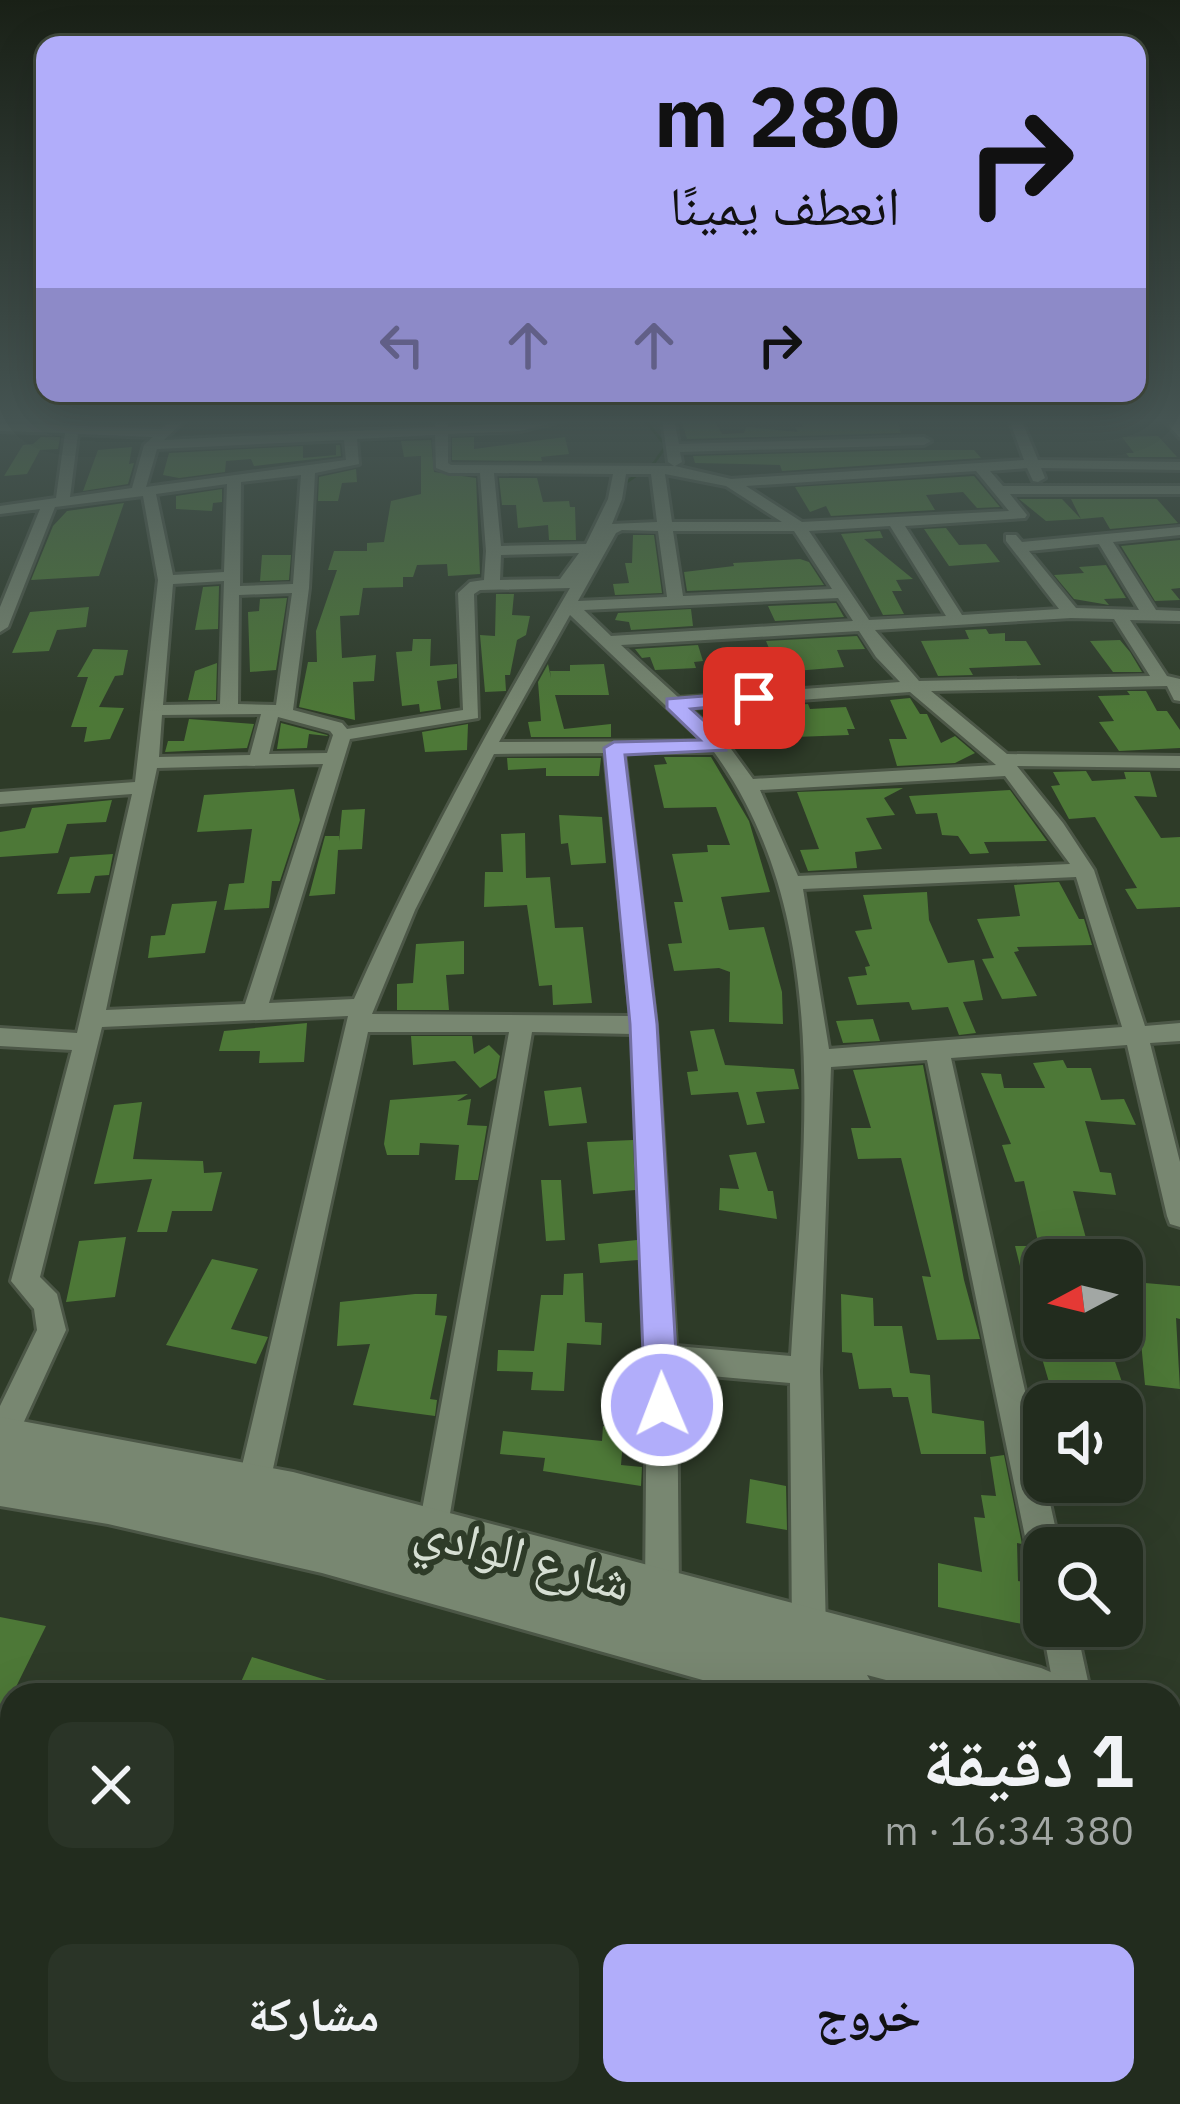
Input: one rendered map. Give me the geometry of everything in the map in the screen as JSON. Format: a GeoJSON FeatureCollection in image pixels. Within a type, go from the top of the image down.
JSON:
{"type":"FeatureCollection","features":[{"type":"Feature","properties":{"kind":"main road","name":"شارع الوادي"},"geometry":{"type":"LineString","coordinates":[[0,1439],[253,1487],[996,1683]]}},
{"type":"Feature","properties":{"kind":"main road","name":"شارع الوادي"},"geometry":{"type":"LineString","coordinates":[[0,1482],[118,1500],[251,1529],[808,1683]]}},
{"type":"Feature","properties":{"kind":"street"},"geometry":{"type":"LineString","coordinates":[[0,627],[50,517]]}},
{"type":"Feature","properties":{"kind":"street"},"geometry":{"type":"LineString","coordinates":[[0,1439],[52,1330],[46,1303],[13,1275],[89,1030],[149,763],[166,580],[149,517]]}},
{"type":"Feature","properties":{"kind":"street"},"geometry":{"type":"LineString","coordinates":[[229,707],[233,517]]}},
{"type":"Feature","properties":{"kind":"street"},"geometry":{"type":"LineString","coordinates":[[258,761],[277,711],[301,588],[305,517]]}},
{"type":"Feature","properties":{"kind":"street"},"geometry":{"type":"LineString","coordinates":[[491,517],[492,585]]}},
{"type":"Feature","properties":{"kind":"street"},"geometry":{"type":"LineString","coordinates":[[342,735],[472,714],[466,593],[471,587],[492,585],[565,584],[607,517]]}},
{"type":"Feature","properties":{"kind":"street"},"geometry":{"type":"LineString","coordinates":[[663,517],[675,599]]}},
{"type":"Feature","properties":{"kind":"street"},"geometry":{"type":"LineString","coordinates":[[784,517],[799,527],[861,626],[914,686],[1006,765],[1084,870],[1136,1033],[1180,1216]]}},
{"type":"Feature","properties":{"kind":"street"},"geometry":{"type":"LineString","coordinates":[[253,1487],[359,1015],[404,910],[487,748],[614,526],[799,527],[1001,517]]}},
{"type":"Feature","properties":{"kind":"street"},"geometry":{"type":"LineString","coordinates":[[993,518],[1071,613]]}},
{"type":"Feature","properties":{"kind":"street"},"geometry":{"type":"LineString","coordinates":[[895,522],[956,618]]}},
{"type":"Feature","properties":{"kind":"street"},"geometry":{"type":"LineString","coordinates":[[1019,547],[1180,531]]}},
{"type":"Feature","properties":{"kind":"street"},"geometry":{"type":"LineString","coordinates":[[1102,537],[1151,616]]}},
{"type":"Feature","properties":{"kind":"street"},"geometry":{"type":"LineString","coordinates":[[494,551],[590,548]]}},
{"type":"Feature","properties":{"kind":"street"},"geometry":{"type":"LineString","coordinates":[[166,580],[301,588]]}},
{"type":"Feature","properties":{"kind":"street"},"geometry":{"type":"LineString","coordinates":[[570,606],[840,593]]}},
{"type":"Feature","properties":{"kind":"street"},"geometry":{"type":"LineString","coordinates":[[570,606],[718,746],[748,785],[791,883],[819,1059],[805,1371],[808,1633]]}},
{"type":"Feature","properties":{"kind":"street"},"geometry":{"type":"LineString","coordinates":[[605,641],[956,618],[1071,613],[1180,616]]}},
{"type":"Feature","properties":{"kind":"street"},"geometry":{"type":"LineString","coordinates":[[1120,616],[1174,685]]}},
{"type":"Feature","properties":{"kind":"street"},"geometry":{"type":"LineString","coordinates":[[674,704],[914,686],[1174,685]]}},
{"type":"Feature","properties":{"kind":"street"},"geometry":{"type":"LineString","coordinates":[[156,710],[229,707],[277,711],[339,728],[342,735],[254,1012]]}},
{"type":"Feature","properties":{"kind":"street"},"geometry":{"type":"LineString","coordinates":[[487,748],[718,746]]}},
{"type":"Feature","properties":{"kind":"street"},"geometry":{"type":"LineString","coordinates":[[614,748],[644,1024],[662,1358],[662,1592]]}},
{"type":"Feature","properties":{"kind":"street"},"geometry":{"type":"LineString","coordinates":[[149,763],[334,758]]}},
{"type":"Feature","properties":{"kind":"street"},"geometry":{"type":"LineString","coordinates":[[748,785],[1006,765],[1180,762]]}},
{"type":"Feature","properties":{"kind":"street"},"geometry":{"type":"LineString","coordinates":[[0,798],[141,787]]}},
{"type":"Feature","properties":{"kind":"street"},"geometry":{"type":"LineString","coordinates":[[791,883],[1084,870]]}},
{"type":"Feature","properties":{"kind":"street"},"geometry":{"type":"LineString","coordinates":[[0,1037],[254,1012],[644,1024]]}},
{"type":"Feature","properties":{"kind":"street"},"geometry":{"type":"LineString","coordinates":[[434,1532],[522,1023]]}},
{"type":"Feature","properties":{"kind":"street"},"geometry":{"type":"LineString","coordinates":[[819,1059],[1180,1032]]}},
{"type":"Feature","properties":{"kind":"street"},"geometry":{"type":"LineString","coordinates":[[937,1050],[1039,1527]]}},
{"type":"Feature","properties":{"kind":"street"},"geometry":{"type":"LineString","coordinates":[[662,1358],[805,1371]]}},
{"type":"Feature","properties":{"kind":"street"},"geometry":{"type":"LineString","coordinates":[[1063,1647],[1071,1683]]}},
{"type":"Feature","properties":{"kind":"building"},"geometry":{"type":"Polygon","coordinates":[[[61,517],[119,517],[99,576],[31,580],[61,517]]]}},
{"type":"Feature","properties":{"kind":"building"},"geometry":{"type":"Polygon","coordinates":[[[388,517],[478,517],[480,574],[448,576],[447,564],[417,565],[413,577],[403,577],[403,587],[363,588],[359,615],[340,616],[342,658],[376,655],[374,681],[353,682],[355,720],[299,707],[308,662],[317,662],[316,631],[337,570],[328,570],[334,551],[367,551],[367,543],[384,542],[388,517]]]}},
{"type":"Feature","properties":{"kind":"building"},"geometry":{"type":"Polygon","coordinates":[[[517,517],[575,517],[576,540],[549,540],[548,525],[518,528],[517,517]]]}},
{"type":"Feature","properties":{"kind":"building"},"geometry":{"type":"Polygon","coordinates":[[[1041,517],[1081,519],[1046,521],[1041,517]]]}},
{"type":"Feature","properties":{"kind":"building"},"geometry":{"type":"Polygon","coordinates":[[[1103,517],[1173,517],[1178,523],[1110,529],[1103,517]]]}},
{"type":"Feature","properties":{"kind":"building"},"geometry":{"type":"Polygon","coordinates":[[[946,528],[959,545],[986,544],[1000,562],[949,566],[924,529],[946,528]]]}},
{"type":"Feature","properties":{"kind":"building"},"geometry":{"type":"Polygon","coordinates":[[[880,531],[883,538],[864,539],[913,579],[896,580],[902,591],[892,591],[904,614],[883,615],[841,534],[880,531]]]}},
{"type":"Feature","properties":{"kind":"building"},"geometry":{"type":"Polygon","coordinates":[[[633,535],[654,535],[662,593],[615,595],[613,584],[629,583],[625,563],[632,563],[633,535]]]}},
{"type":"Feature","properties":{"kind":"building"},"geometry":{"type":"Polygon","coordinates":[[[1180,540],[1180,588],[1171,589],[1180,600],[1155,601],[1121,546],[1180,540]]]}},
{"type":"Feature","properties":{"kind":"building"},"geometry":{"type":"Polygon","coordinates":[[[262,555],[291,555],[289,580],[260,581],[262,555]]]}},
{"type":"Feature","properties":{"kind":"building"},"geometry":{"type":"Polygon","coordinates":[[[800,559],[809,562],[824,585],[687,591],[684,572],[800,559]]]}},
{"type":"Feature","properties":{"kind":"building"},"geometry":{"type":"Polygon","coordinates":[[[1106,565],[1126,598],[1104,599],[1109,605],[1074,599],[1054,575],[1084,573],[1079,567],[1106,565]]]}},
{"type":"Feature","properties":{"kind":"building"},"geometry":{"type":"Polygon","coordinates":[[[219,586],[218,629],[195,630],[203,587],[219,586]]]}},
{"type":"Feature","properties":{"kind":"building"},"geometry":{"type":"Polygon","coordinates":[[[496,594],[514,594],[512,615],[530,616],[526,635],[517,640],[510,675],[505,675],[506,691],[485,692],[480,635],[495,636],[496,594]]]}},
{"type":"Feature","properties":{"kind":"building"},"geometry":{"type":"Polygon","coordinates":[[[287,598],[276,670],[250,672],[248,612],[259,611],[260,599],[287,598]]]}},
{"type":"Feature","properties":{"kind":"building"},"geometry":{"type":"Polygon","coordinates":[[[836,603],[844,617],[775,621],[768,606],[836,603]]]}},
{"type":"Feature","properties":{"kind":"building"},"geometry":{"type":"Polygon","coordinates":[[[89,607],[86,627],[57,630],[49,651],[12,653],[30,612],[89,607]]]}},
{"type":"Feature","properties":{"kind":"building"},"geometry":{"type":"Polygon","coordinates":[[[691,609],[693,626],[631,630],[629,622],[615,620],[618,613],[691,609]]]}},
{"type":"Feature","properties":{"kind":"building"},"geometry":{"type":"Polygon","coordinates":[[[986,629],[989,634],[1005,633],[1005,641],[1026,641],[1041,665],[969,668],[973,675],[938,676],[921,641],[969,639],[965,630],[986,629]]]}},
{"type":"Feature","properties":{"kind":"building"},"geometry":{"type":"Polygon","coordinates":[[[857,636],[865,649],[837,650],[844,667],[795,671],[800,685],[742,689],[730,665],[775,663],[766,641],[857,636]]]}},
{"type":"Feature","properties":{"kind":"building"},"geometry":{"type":"Polygon","coordinates":[[[413,639],[431,639],[430,666],[457,664],[457,678],[437,681],[441,709],[420,712],[419,704],[402,706],[396,652],[412,651],[413,639]]]}},
{"type":"Feature","properties":{"kind":"building"},"geometry":{"type":"Polygon","coordinates":[[[1120,640],[1142,672],[1113,672],[1090,641],[1120,640]]]}},
{"type":"Feature","properties":{"kind":"building"},"geometry":{"type":"Polygon","coordinates":[[[698,645],[703,661],[694,662],[696,668],[655,670],[650,657],[642,658],[635,649],[698,645]]]}},
{"type":"Feature","properties":{"kind":"building"},"geometry":{"type":"Polygon","coordinates":[[[93,649],[128,650],[123,675],[115,676],[99,707],[124,708],[110,739],[84,742],[87,727],[71,727],[88,677],[77,677],[93,649]]]}},
{"type":"Feature","properties":{"kind":"building"},"geometry":{"type":"Polygon","coordinates":[[[217,663],[216,700],[188,700],[195,671],[217,663]]]}},
{"type":"Feature","properties":{"kind":"building"},"geometry":{"type":"Polygon","coordinates":[[[548,664],[551,678],[550,671],[570,671],[570,665],[604,664],[609,695],[555,695],[564,729],[611,724],[611,737],[531,737],[528,722],[541,721],[538,682],[548,664]]]}},
{"type":"Feature","properties":{"kind":"building"},"geometry":{"type":"Polygon","coordinates":[[[1127,691],[1146,691],[1157,711],[1167,711],[1180,730],[1180,748],[1119,751],[1099,722],[1114,721],[1098,696],[1130,695],[1127,691]]]}},
{"type":"Feature","properties":{"kind":"building"},"geometry":{"type":"Polygon","coordinates":[[[910,698],[920,714],[927,714],[941,743],[955,736],[975,753],[955,763],[897,766],[889,739],[907,739],[890,700],[910,698]]]}},
{"type":"Feature","properties":{"kind":"building"},"geometry":{"type":"Polygon","coordinates":[[[808,704],[810,709],[846,707],[855,729],[847,729],[849,735],[741,739],[731,709],[808,704]]]}},
{"type":"Feature","properties":{"kind":"building"},"geometry":{"type":"Polygon","coordinates":[[[189,719],[254,724],[247,748],[165,752],[168,741],[184,741],[189,719]]]}},
{"type":"Feature","properties":{"kind":"building"},"geometry":{"type":"Polygon","coordinates":[[[281,723],[328,736],[309,734],[307,748],[277,749],[281,723]]]}},
{"type":"Feature","properties":{"kind":"building"},"geometry":{"type":"Polygon","coordinates":[[[468,724],[467,750],[425,752],[422,732],[468,724]]]}},
{"type":"Feature","properties":{"kind":"building"},"geometry":{"type":"Polygon","coordinates":[[[664,757],[711,757],[749,821],[770,892],[721,897],[729,930],[764,927],[782,992],[783,1024],[729,1022],[730,972],[719,968],[674,971],[668,944],[682,943],[674,902],[683,902],[672,854],[730,845],[716,807],[664,808],[654,765],[667,764],[664,757]]]}},
{"type":"Feature","properties":{"kind":"building"},"geometry":{"type":"Polygon","coordinates":[[[507,758],[601,758],[599,776],[546,776],[546,768],[508,770],[507,758]]]}},
{"type":"Feature","properties":{"kind":"building"},"geometry":{"type":"Polygon","coordinates":[[[1086,771],[1092,781],[1126,779],[1124,772],[1150,772],[1157,797],[1134,796],[1161,838],[1180,837],[1180,907],[1137,909],[1125,889],[1137,888],[1095,817],[1069,819],[1051,786],[1060,785],[1053,772],[1086,771]]]}},
{"type":"Feature","properties":{"kind":"building"},"geometry":{"type":"Polygon","coordinates":[[[903,788],[884,798],[895,815],[866,818],[882,849],[855,852],[857,868],[808,871],[800,850],[819,849],[797,792],[903,788]]]}},
{"type":"Feature","properties":{"kind":"building"},"geometry":{"type":"Polygon","coordinates":[[[294,789],[300,820],[280,881],[272,881],[269,908],[224,910],[229,884],[244,883],[252,829],[197,832],[204,795],[294,789]]]}},
{"type":"Feature","properties":{"kind":"building"},"geometry":{"type":"Polygon","coordinates":[[[1010,790],[1047,841],[984,842],[989,853],[970,854],[958,836],[942,835],[937,813],[916,814],[909,796],[1010,790]]]}},
{"type":"Feature","properties":{"kind":"building"},"geometry":{"type":"Polygon","coordinates":[[[112,800],[106,822],[67,824],[58,853],[0,857],[0,832],[25,828],[32,808],[112,800]]]}},
{"type":"Feature","properties":{"kind":"building"},"geometry":{"type":"Polygon","coordinates":[[[365,809],[362,849],[338,850],[335,894],[309,896],[325,836],[339,836],[339,841],[342,810],[365,809]]]}},
{"type":"Feature","properties":{"kind":"building"},"geometry":{"type":"Polygon","coordinates":[[[559,815],[602,817],[606,863],[571,865],[568,843],[561,844],[559,815]]]}},
{"type":"Feature","properties":{"kind":"building"},"geometry":{"type":"Polygon","coordinates":[[[525,833],[526,878],[550,877],[555,928],[583,927],[592,1003],[553,1005],[552,985],[539,986],[527,905],[484,907],[485,872],[503,872],[501,834],[525,833]]]}},
{"type":"Feature","properties":{"kind":"building"},"geometry":{"type":"Polygon","coordinates":[[[113,854],[109,875],[95,876],[90,893],[57,894],[70,857],[113,854]]]}},
{"type":"Feature","properties":{"kind":"building"},"geometry":{"type":"Polygon","coordinates":[[[1059,882],[1079,919],[1084,919],[1092,945],[1017,947],[1019,951],[1014,952],[1037,996],[1002,999],[982,959],[994,958],[977,919],[1020,916],[1014,885],[1059,882]]]}},
{"type":"Feature","properties":{"kind":"building"},"geometry":{"type":"Polygon","coordinates":[[[927,892],[929,920],[948,963],[974,960],[983,1000],[963,1002],[976,1033],[959,1035],[948,1007],[912,1010],[909,1002],[857,1005],[848,977],[867,975],[865,967],[870,966],[855,931],[872,929],[863,895],[927,892]]]}},
{"type":"Feature","properties":{"kind":"building"},"geometry":{"type":"Polygon","coordinates":[[[217,901],[205,953],[148,958],[151,936],[165,935],[172,904],[217,901]]]}},
{"type":"Feature","properties":{"kind":"building"},"geometry":{"type":"Polygon","coordinates":[[[464,941],[464,974],[446,975],[449,1010],[397,1010],[397,984],[413,983],[416,944],[464,941]]]}},
{"type":"Feature","properties":{"kind":"building"},"geometry":{"type":"Polygon","coordinates":[[[873,1019],[880,1041],[843,1043],[836,1021],[873,1019]]]}},
{"type":"Feature","properties":{"kind":"building"},"geometry":{"type":"Polygon","coordinates":[[[307,1023],[304,1062],[259,1063],[260,1051],[219,1051],[224,1031],[307,1023]]]}},
{"type":"Feature","properties":{"kind":"building"},"geometry":{"type":"Polygon","coordinates":[[[714,1029],[725,1065],[794,1069],[799,1089],[756,1092],[765,1123],[747,1125],[738,1092],[691,1095],[687,1072],[698,1071],[690,1031],[714,1029]]]}},
{"type":"Feature","properties":{"kind":"building"},"geometry":{"type":"Polygon","coordinates":[[[411,1036],[472,1036],[474,1054],[489,1045],[500,1056],[496,1078],[480,1088],[455,1061],[413,1065],[411,1036]]]}},
{"type":"Feature","properties":{"kind":"building"},"geometry":{"type":"Polygon","coordinates":[[[1063,1060],[1067,1068],[1091,1068],[1101,1100],[1124,1099],[1136,1125],[1085,1121],[1100,1172],[1111,1173],[1116,1195],[1073,1191],[1086,1239],[1037,1239],[1024,1181],[1015,1182],[1002,1145],[1011,1144],[981,1073],[1001,1074],[1004,1088],[1045,1088],[1033,1063],[1063,1060]]]}},
{"type":"Feature","properties":{"kind":"building"},"geometry":{"type":"Polygon","coordinates":[[[923,1065],[964,1280],[980,1339],[937,1340],[922,1276],[931,1277],[901,1158],[858,1159],[851,1128],[871,1128],[853,1070],[923,1065]]]}},
{"type":"Feature","properties":{"kind":"building"},"geometry":{"type":"Polygon","coordinates":[[[581,1087],[587,1123],[549,1126],[544,1091],[581,1087]]]}},
{"type":"Feature","properties":{"kind":"building"},"geometry":{"type":"Polygon","coordinates":[[[468,1094],[457,1101],[471,1099],[467,1125],[487,1126],[478,1180],[455,1180],[459,1145],[420,1143],[419,1155],[387,1155],[390,1100],[468,1094]]]}},
{"type":"Feature","properties":{"kind":"building"},"geometry":{"type":"Polygon","coordinates":[[[142,1102],[133,1159],[203,1161],[204,1173],[222,1172],[212,1211],[172,1211],[167,1232],[137,1232],[152,1179],[94,1184],[114,1105],[142,1102]]]}},
{"type":"Feature","properties":{"kind":"building"},"geometry":{"type":"Polygon","coordinates":[[[633,1140],[635,1190],[593,1194],[587,1142],[633,1140]]]}},
{"type":"Feature","properties":{"kind":"building"},"geometry":{"type":"Polygon","coordinates":[[[756,1152],[768,1191],[773,1191],[777,1219],[719,1210],[720,1188],[739,1189],[729,1155],[756,1152]]]}},
{"type":"Feature","properties":{"kind":"building"},"geometry":{"type":"Polygon","coordinates":[[[541,1180],[561,1180],[565,1240],[546,1241],[541,1180]]]}},
{"type":"Feature","properties":{"kind":"building"},"geometry":{"type":"Polygon","coordinates":[[[126,1237],[115,1297],[66,1302],[79,1241],[126,1237]]]}},
{"type":"Feature","properties":{"kind":"building"},"geometry":{"type":"Polygon","coordinates":[[[637,1240],[638,1260],[600,1263],[598,1244],[637,1240]]]}},
{"type":"Feature","properties":{"kind":"building"},"geometry":{"type":"Polygon","coordinates":[[[1015,1246],[1023,1246],[1023,1274],[1022,1274],[1015,1246]]]}},
{"type":"Feature","properties":{"kind":"building"},"geometry":{"type":"Polygon","coordinates":[[[212,1259],[258,1269],[231,1329],[268,1337],[256,1364],[166,1345],[212,1259]]]}},
{"type":"Feature","properties":{"kind":"building"},"geometry":{"type":"Polygon","coordinates":[[[583,1273],[585,1322],[602,1323],[601,1345],[567,1343],[564,1391],[531,1390],[533,1372],[497,1371],[498,1350],[534,1351],[541,1295],[563,1295],[564,1274],[583,1273]]]}},
{"type":"Feature","properties":{"kind":"building"},"geometry":{"type":"Polygon","coordinates":[[[1143,1283],[1180,1286],[1180,1319],[1176,1318],[1180,1389],[1145,1385],[1143,1283]]]}},
{"type":"Feature","properties":{"kind":"building"},"geometry":{"type":"Polygon","coordinates":[[[437,1294],[435,1315],[447,1316],[430,1399],[437,1400],[435,1416],[353,1405],[370,1344],[337,1346],[340,1302],[437,1294]]]}},
{"type":"Feature","properties":{"kind":"building"},"geometry":{"type":"Polygon","coordinates":[[[841,1294],[873,1298],[874,1326],[902,1326],[910,1373],[930,1375],[932,1413],[984,1421],[986,1454],[921,1454],[908,1397],[893,1397],[891,1388],[859,1389],[852,1353],[842,1352],[841,1294]]]}},
{"type":"Feature","properties":{"kind":"building"},"geometry":{"type":"Polygon","coordinates":[[[1042,1359],[1114,1359],[1122,1383],[1049,1383],[1042,1359]]]}},
{"type":"Feature","properties":{"kind":"building"},"geometry":{"type":"Polygon","coordinates":[[[603,1426],[624,1429],[621,1465],[642,1467],[641,1486],[543,1471],[545,1458],[500,1454],[503,1431],[602,1441],[603,1426]]]}},
{"type":"Feature","properties":{"kind":"building"},"geometry":{"type":"Polygon","coordinates":[[[1004,1455],[1022,1544],[1017,1543],[1023,1624],[938,1607],[938,1563],[982,1572],[974,1517],[985,1518],[981,1495],[996,1496],[990,1457],[1004,1455]]]}},
{"type":"Feature","properties":{"kind":"building"},"geometry":{"type":"Polygon","coordinates":[[[750,1479],[786,1486],[787,1530],[746,1523],[750,1479]]]}},
{"type":"Feature","properties":{"kind":"building"},"geometry":{"type":"Polygon","coordinates":[[[0,1617],[46,1626],[18,1683],[0,1683],[0,1617]]]}},
{"type":"Feature","properties":{"kind":"building"},"geometry":{"type":"Polygon","coordinates":[[[252,1657],[336,1683],[244,1683],[252,1657]]]}},
{"type":"Feature","properties":{"kind":"route"},"geometry":{"type":"LineString","coordinates":[[662,1405],[644,1024],[614,748],[718,746],[674,704],[754,698]]}}]}
